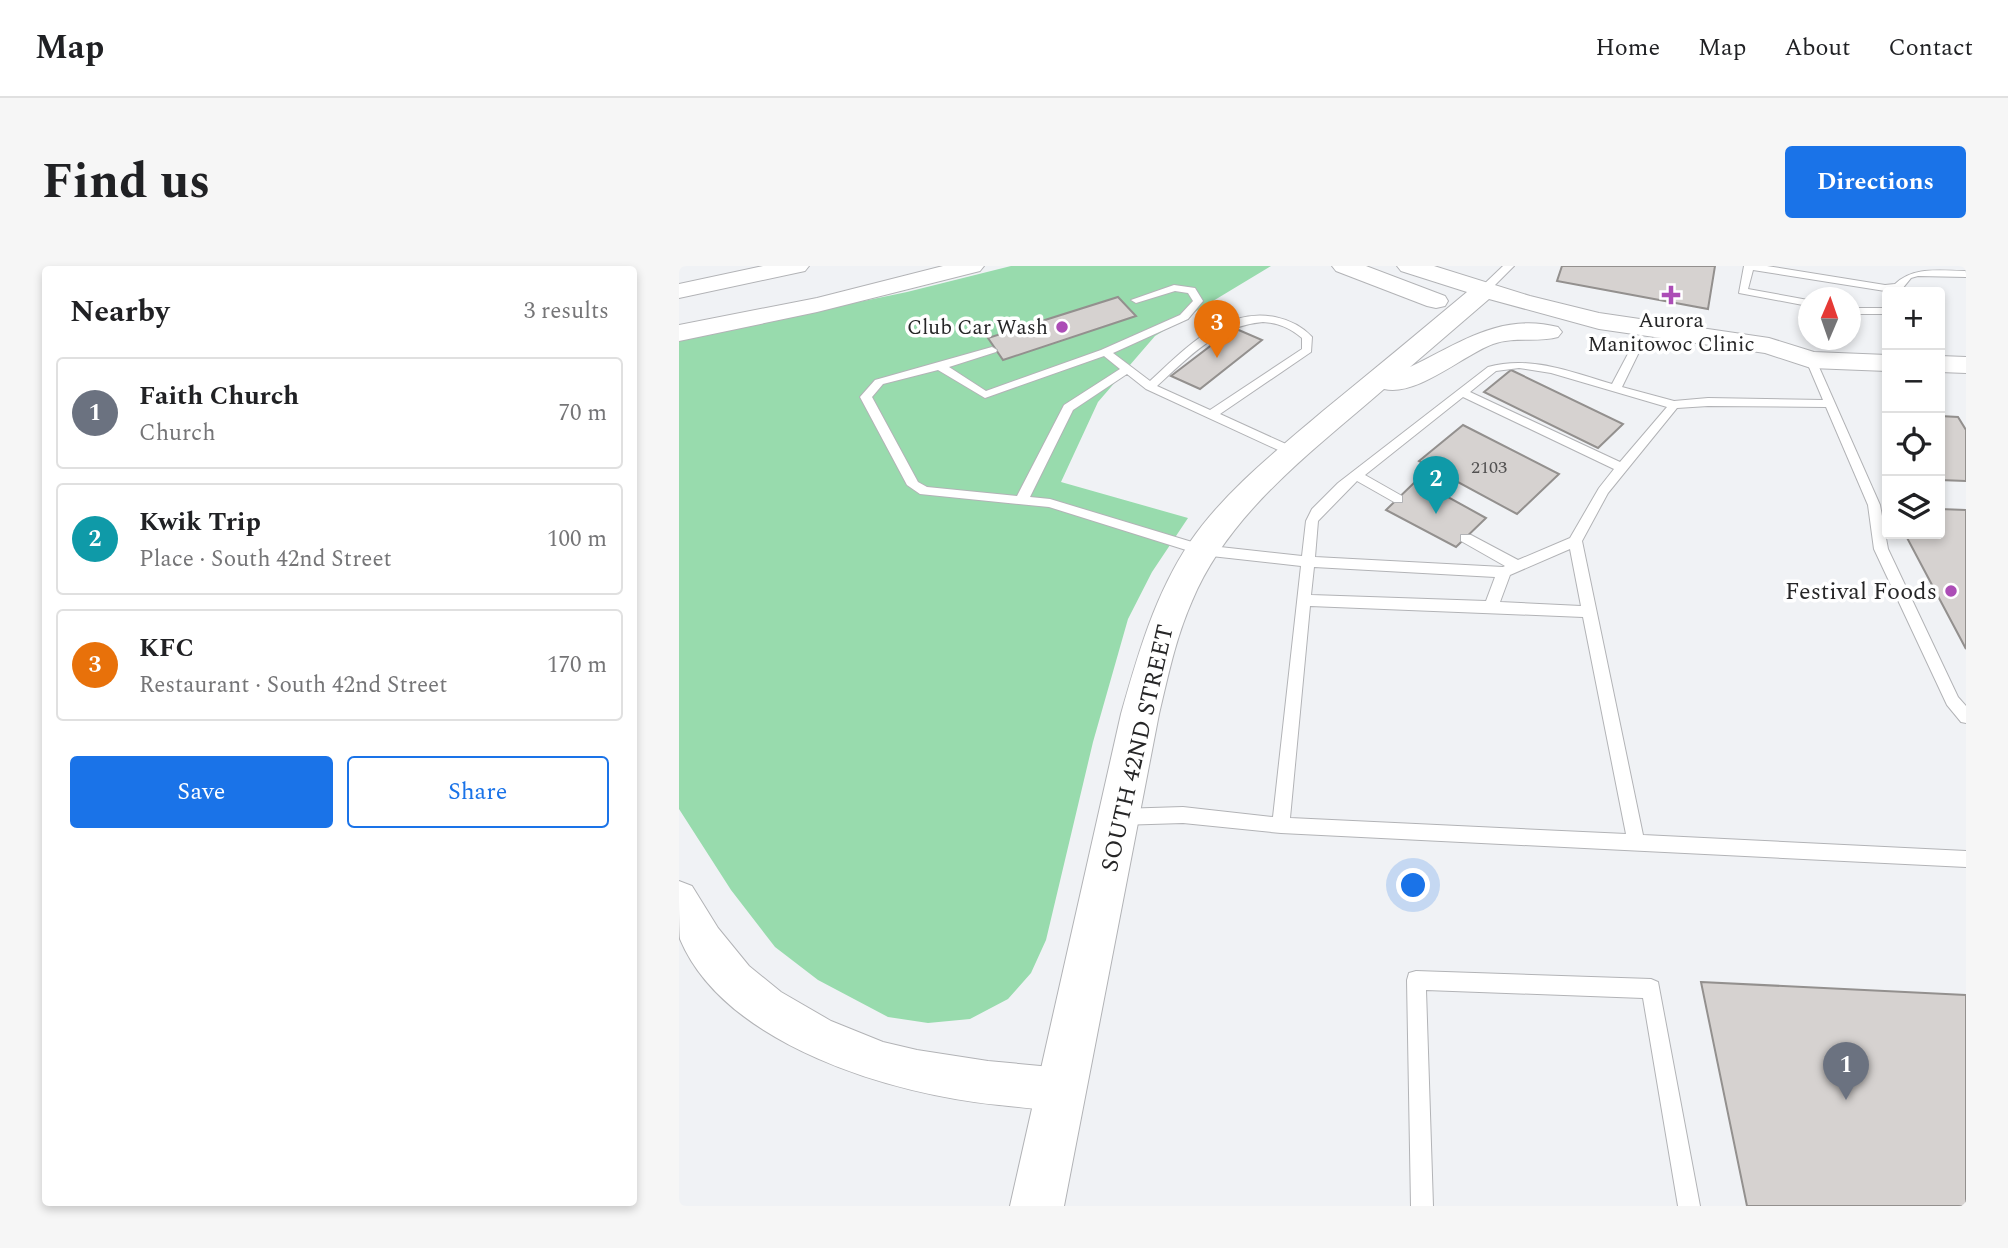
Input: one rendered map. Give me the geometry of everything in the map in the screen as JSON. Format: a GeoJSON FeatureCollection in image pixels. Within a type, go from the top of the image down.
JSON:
{"type":"FeatureCollection","features":[{"type":"Feature","properties":{"kind":"street"},"geometry":{"type":"LineString","coordinates":[[679,291],[797,266]]}},
{"type":"Feature","properties":{"kind":"street"},"geometry":{"type":"LineString","coordinates":[[682,333],[900,266]]}},
{"type":"Feature","properties":{"kind":"street"},"geometry":{"type":"LineString","coordinates":[[682,333],[817,305],[972,266]]}},
{"type":"Feature","properties":{"kind":"street"},"geometry":{"type":"LineString","coordinates":[[1345,266],[1462,310],[1549,332],[1661,355]]}},
{"type":"Feature","properties":{"kind":"street"},"geometry":{"type":"LineString","coordinates":[[1409,266],[1484,290],[1599,321],[1769,346],[1811,360],[1882,363]]}},
{"type":"Feature","properties":{"kind":"street","name":"SOUTH 42ND STREET"},"geometry":{"type":"LineString","coordinates":[[1037,1206],[1157,648],[1175,600],[1202,551],[1243,499],[1293,452],[1484,290]]}},
{"type":"Feature","properties":{"kind":"street"},"geometry":{"type":"LineString","coordinates":[[1370,389],[1423,374],[1471,342],[1487,336],[1518,331],[1549,332]]}},
{"type":"Feature","properties":{"kind":"street"},"geometry":{"type":"LineString","coordinates":[[1718,364],[1784,369],[1811,360]]}},
{"type":"Feature","properties":{"kind":"street"},"geometry":{"type":"LineString","coordinates":[[1945,365],[1966,365]]}},
{"type":"Feature","properties":{"kind":"street"},"geometry":{"type":"LineString","coordinates":[[682,913],[736,981],[793,1024],[841,1050],[922,1074],[962,1081],[1062,1089]]}},
{"type":"Feature","properties":{"kind":"lane"},"geometry":{"type":"LineString","coordinates":[[1484,290],[1509,266]]}},
{"type":"Feature","properties":{"kind":"lane"},"geometry":{"type":"LineString","coordinates":[[1798,301],[1743,291],[1749,266],[1882,288]]}},
{"type":"Feature","properties":{"kind":"lane"},"geometry":{"type":"LineString","coordinates":[[1902,287],[1908,276],[1917,273],[1966,274]]}},
{"type":"Feature","properties":{"kind":"lane"},"geometry":{"type":"LineString","coordinates":[[940,366],[985,395],[1105,352],[1184,317],[1198,301],[1191,290],[1174,288],[1136,300]]}},
{"type":"Feature","properties":{"kind":"lane"},"geometry":{"type":"LineString","coordinates":[[1861,311],[1882,311]]}},
{"type":"Feature","properties":{"kind":"lane"},"geometry":{"type":"LineString","coordinates":[[1150,387],[1207,335],[1227,323],[1273,319],[1295,326],[1307,337],[1307,350],[1212,414]]}},
{"type":"Feature","properties":{"kind":"lane"},"geometry":{"type":"LineString","coordinates":[[992,350],[879,383],[866,397],[913,485],[924,491],[1050,503],[1202,551],[1307,562],[1510,569],[1575,541],[1603,491],[1674,405]]}},
{"type":"Feature","properties":{"kind":"lane"},"geometry":{"type":"LineString","coordinates":[[1615,389],[1635,351]]}},
{"type":"Feature","properties":{"kind":"lane"},"geometry":{"type":"LineString","coordinates":[[1105,352],[1150,387],[1293,452]]}},
{"type":"Feature","properties":{"kind":"lane"},"geometry":{"type":"LineString","coordinates":[[1811,360],[1874,505],[1881,549],[1952,701],[1966,717]]}},
{"type":"Feature","properties":{"kind":"lane"},"geometry":{"type":"LineString","coordinates":[[1281,825],[1312,521],[1317,512],[1356,475],[1462,392],[1492,369],[1502,364],[1517,364],[1674,405],[1708,402],[1830,404]]}},
{"type":"Feature","properties":{"kind":"lane"},"geometry":{"type":"LineString","coordinates":[[1022,499],[1068,408],[1127,369]]}},
{"type":"Feature","properties":{"kind":"lane"},"geometry":{"type":"LineString","coordinates":[[1462,392],[1622,468]]}},
{"type":"Feature","properties":{"kind":"lane"},"geometry":{"type":"LineString","coordinates":[[1356,475],[1398,499]]}},
{"type":"Feature","properties":{"kind":"lane"},"geometry":{"type":"LineString","coordinates":[[1466,538],[1510,569]]}},
{"type":"Feature","properties":{"kind":"lane"},"geometry":{"type":"LineString","coordinates":[[1575,541],[1636,844]]}},
{"type":"Feature","properties":{"kind":"lane"},"geometry":{"type":"LineString","coordinates":[[1492,607],[1510,569]]}},
{"type":"Feature","properties":{"kind":"lane"},"geometry":{"type":"LineString","coordinates":[[1302,600],[1589,612]]}},
{"type":"Feature","properties":{"kind":"lane"},"geometry":{"type":"LineString","coordinates":[[1119,817],[1183,815],[1281,825],[1966,859]]}},
{"type":"Feature","properties":{"kind":"lane"},"geometry":{"type":"LineString","coordinates":[[1422,1206],[1416,980],[1651,989],[1689,1206]]}},
{"type":"Feature","properties":{"kind":"green space"},"geometry":{"type":"Polygon","coordinates":[[[1011,266],[1271,266],[1155,336],[1098,402],[1061,482],[1188,518],[1152,572],[1128,619],[1093,742],[1046,940],[1031,973],[1008,999],[970,1019],[928,1023],[888,1017],[818,980],[775,947],[731,890],[679,809],[679,339],[907,292],[1011,266]]]}},
{"type":"Feature","properties":{"kind":"building","name":"Aurora Manitowoc Clinic"},"geometry":{"type":"Polygon","coordinates":[[[1562,266],[1715,266],[1708,309],[1557,281],[1562,266]]]}},
{"type":"Feature","properties":{"kind":"building","name":"Club Car Wash"},"geometry":{"type":"Polygon","coordinates":[[[1118,297],[1136,316],[1003,360],[988,338],[1118,297]]]}},
{"type":"Feature","properties":{"kind":"building"},"geometry":{"type":"Polygon","coordinates":[[[1234,328],[1262,340],[1200,389],[1171,376],[1234,328]]]}},
{"type":"Feature","properties":{"kind":"building"},"geometry":{"type":"Polygon","coordinates":[[[1511,370],[1623,424],[1598,448],[1484,392],[1511,370]]]}},
{"type":"Feature","properties":{"kind":"building"},"geometry":{"type":"Polygon","coordinates":[[[1945,416],[1958,417],[1966,430],[1966,481],[1945,480],[1945,416]]]}},
{"type":"Feature","properties":{"kind":"building"},"geometry":{"type":"Polygon","coordinates":[[[1463,425],[1559,474],[1517,514],[1419,461],[1463,425]]]}},
{"type":"Feature","properties":{"kind":"building"},"geometry":{"type":"Polygon","coordinates":[[[1417,480],[1486,518],[1456,547],[1386,510],[1417,480]]]}},
{"type":"Feature","properties":{"kind":"building","name":"Festival Foods"},"geometry":{"type":"Polygon","coordinates":[[[1945,509],[1966,510],[1966,649],[1908,539],[1945,539],[1945,509]]]}},
{"type":"Feature","properties":{"kind":"building"},"geometry":{"type":"Polygon","coordinates":[[[1701,982],[1966,995],[1966,1206],[1747,1206],[1701,982]]]}},
{"type":"Feature","properties":{"kind":"place","name":"Aurora Manitowoc Clinic"},"geometry":{"type":"Point","coordinates":[1671,295]}},
{"type":"Feature","properties":{"kind":"place","name":"Club Car Wash"},"geometry":{"type":"Point","coordinates":[1062,327]}},
{"type":"Feature","properties":{"kind":"place","name":"KFC"},"geometry":{"type":"Point","coordinates":[1217,358]}},
{"type":"Feature","properties":{"kind":"place","name":"Kwik Trip"},"geometry":{"type":"Point","coordinates":[1436,514]}},
{"type":"Feature","properties":{"kind":"place","name":"Festival Foods"},"geometry":{"type":"Point","coordinates":[1951,591]}},
{"type":"Feature","properties":{"kind":"place","name":"Faith Church"},"geometry":{"type":"Point","coordinates":[1846,1100]}}]}
